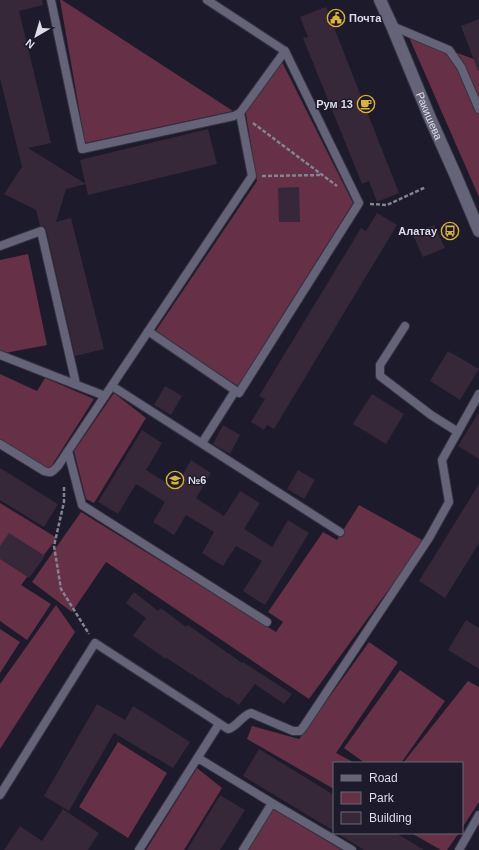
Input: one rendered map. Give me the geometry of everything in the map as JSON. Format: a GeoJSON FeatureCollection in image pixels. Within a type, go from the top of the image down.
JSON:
{"type":"FeatureCollection","features":[{"type":"Feature","properties":{"kind":"street","name":"Ракишева"},"geometry":{"type":"LineString","coordinates":[[380,0],[479,231]]}},
{"type":"Feature","properties":{"kind":"lane"},"geometry":{"type":"LineString","coordinates":[[51,0],[82,149],[234,116],[240,113],[285,51]]}},
{"type":"Feature","properties":{"kind":"lane"},"geometry":{"type":"LineString","coordinates":[[148,332],[239,393],[360,203],[285,51],[207,0]]}},
{"type":"Feature","properties":{"kind":"lane"},"geometry":{"type":"LineString","coordinates":[[392,26],[449,50],[461,67],[479,109]]}},
{"type":"Feature","properties":{"kind":"lane"},"geometry":{"type":"LineString","coordinates":[[0,444],[49,473],[58,466],[252,176],[240,113]]}},
{"type":"Feature","properties":{"kind":"lane"},"geometry":{"type":"LineString","coordinates":[[0,246],[41,232],[76,384]]}},
{"type":"Feature","properties":{"kind":"lane"},"geometry":{"type":"LineString","coordinates":[[405,326],[380,365],[380,376],[431,415],[458,432]]}},
{"type":"Feature","properties":{"kind":"lane"},"geometry":{"type":"LineString","coordinates":[[0,355],[105,396]]}},
{"type":"Feature","properties":{"kind":"lane"},"geometry":{"type":"LineString","coordinates":[[112,386],[340,532]]}},
{"type":"Feature","properties":{"kind":"lane"},"geometry":{"type":"LineString","coordinates":[[202,443],[235,391]]}},
{"type":"Feature","properties":{"kind":"lane"},"geometry":{"type":"LineString","coordinates":[[0,795],[95,643],[228,729],[232,728],[250,713],[293,731],[300,731],[429,538],[450,502],[442,460],[479,394]]}},
{"type":"Feature","properties":{"kind":"lane"},"geometry":{"type":"LineString","coordinates":[[68,451],[82,505],[267,622]]}},
{"type":"Feature","properties":{"kind":"lane"},"geometry":{"type":"LineString","coordinates":[[139,850],[219,724]]}},
{"type":"Feature","properties":{"kind":"lane"},"geometry":{"type":"LineString","coordinates":[[198,758],[352,850]]}},
{"type":"Feature","properties":{"kind":"lane"},"geometry":{"type":"LineString","coordinates":[[243,850],[272,803]]}},
{"type":"Feature","properties":{"kind":"lane"},"geometry":{"type":"LineString","coordinates":[[459,850],[479,815]]}},
{"type":"Feature","properties":{"kind":"path"},"geometry":{"type":"LineString","coordinates":[[252,176],[323,175]]}},
{"type":"Feature","properties":{"kind":"path"},"geometry":{"type":"LineString","coordinates":[[58,466],[64,485],[64,502],[54,546],[61,588],[95,643]]}},
{"type":"Feature","properties":{"kind":"green space"},"geometry":{"type":"Polygon","coordinates":[[[60,0],[62,0],[233,111],[85,143],[60,0]]]}},
{"type":"Feature","properties":{"kind":"green space"},"geometry":{"type":"Polygon","coordinates":[[[408,35],[479,61],[479,197],[408,35]]]}},
{"type":"Feature","properties":{"kind":"green space"},"geometry":{"type":"Polygon","coordinates":[[[280,58],[353,203],[238,386],[155,332],[257,181],[245,108],[280,58]]]}},
{"type":"Feature","properties":{"kind":"green space"},"geometry":{"type":"Polygon","coordinates":[[[28,254],[47,345],[0,354],[0,260],[28,254]]]}},
{"type":"Feature","properties":{"kind":"green space"},"geometry":{"type":"Polygon","coordinates":[[[0,374],[37,391],[45,378],[94,399],[49,470],[0,441],[0,374]]]}},
{"type":"Feature","properties":{"kind":"green space"},"geometry":{"type":"Polygon","coordinates":[[[114,393],[146,418],[94,503],[86,499],[74,451],[114,393]]]}},
{"type":"Feature","properties":{"kind":"green space"},"geometry":{"type":"Polygon","coordinates":[[[0,503],[57,538],[21,585],[51,604],[27,640],[0,621],[0,503]]]}},
{"type":"Feature","properties":{"kind":"green space"},"geometry":{"type":"Polygon","coordinates":[[[359,505],[424,541],[309,699],[106,562],[72,612],[32,582],[81,512],[276,632],[283,622],[268,612],[323,532],[337,540],[359,505]]]}},
{"type":"Feature","properties":{"kind":"green space"},"geometry":{"type":"Polygon","coordinates":[[[56,605],[75,632],[0,749],[0,684],[56,605]]]}},
{"type":"Feature","properties":{"kind":"green space"},"geometry":{"type":"Polygon","coordinates":[[[0,629],[20,642],[0,673],[0,629]]]}},
{"type":"Feature","properties":{"kind":"green space"},"geometry":{"type":"Polygon","coordinates":[[[369,642],[398,662],[336,753],[353,762],[333,762],[333,788],[247,739],[252,726],[299,739],[369,642]]]}},
{"type":"Feature","properties":{"kind":"green space"},"geometry":{"type":"Polygon","coordinates":[[[400,670],[445,701],[402,762],[364,762],[344,748],[400,670]]]}},
{"type":"Feature","properties":{"kind":"green space"},"geometry":{"type":"Polygon","coordinates":[[[468,681],[479,687],[479,802],[463,826],[463,762],[404,762],[468,681]]]}},
{"type":"Feature","properties":{"kind":"green space"},"geometry":{"type":"Polygon","coordinates":[[[118,742],[167,773],[128,838],[79,807],[118,742]]]}},
{"type":"Feature","properties":{"kind":"green space"},"geometry":{"type":"Polygon","coordinates":[[[197,768],[222,788],[184,850],[146,850],[197,768]]]}},
{"type":"Feature","properties":{"kind":"green space"},"geometry":{"type":"Polygon","coordinates":[[[273,809],[342,850],[247,850],[273,809]]]}},
{"type":"Feature","properties":{"kind":"green space"},"geometry":{"type":"Polygon","coordinates":[[[413,834],[458,834],[447,850],[441,850],[413,834]]]}},
{"type":"Feature","properties":{"kind":"building"},"geometry":{"type":"Polygon","coordinates":[[[0,0],[42,0],[43,5],[19,11],[51,143],[28,148],[86,184],[66,189],[56,222],[71,218],[104,349],[75,356],[46,229],[45,227],[40,226],[36,210],[4,194],[22,167],[0,78],[0,0]]]}},
{"type":"Feature","properties":{"kind":"building"},"geometry":{"type":"Polygon","coordinates":[[[326,7],[399,193],[377,202],[369,181],[362,184],[303,38],[308,37],[300,17],[326,7]]]}},
{"type":"Feature","properties":{"kind":"building"},"geometry":{"type":"Polygon","coordinates":[[[479,19],[479,71],[478,71],[461,26],[479,19]]]}},
{"type":"Feature","properties":{"kind":"building"},"geometry":{"type":"Polygon","coordinates":[[[208,129],[217,164],[88,195],[80,160],[208,129]]]}},
{"type":"Feature","properties":{"kind":"building"},"geometry":{"type":"Polygon","coordinates":[[[299,187],[300,222],[279,222],[278,188],[299,187]]]}},
{"type":"Feature","properties":{"kind":"building"},"geometry":{"type":"Polygon","coordinates":[[[377,213],[397,225],[274,429],[267,425],[264,430],[251,422],[265,399],[259,396],[361,228],[366,231],[377,213]]]}},
{"type":"Feature","properties":{"kind":"building"},"geometry":{"type":"Polygon","coordinates":[[[434,225],[445,248],[423,257],[413,235],[434,225]]]}},
{"type":"Feature","properties":{"kind":"building"},"geometry":{"type":"Polygon","coordinates":[[[448,351],[479,369],[460,400],[430,381],[448,351]]]}},
{"type":"Feature","properties":{"kind":"building"},"geometry":{"type":"Polygon","coordinates":[[[165,386],[182,396],[171,415],[154,405],[165,386]]]}},
{"type":"Feature","properties":{"kind":"building"},"geometry":{"type":"Polygon","coordinates":[[[372,394],[404,414],[386,444],[353,424],[372,394]]]}},
{"type":"Feature","properties":{"kind":"building"},"geometry":{"type":"Polygon","coordinates":[[[479,412],[479,459],[458,446],[479,412]]]}},
{"type":"Feature","properties":{"kind":"building"},"geometry":{"type":"Polygon","coordinates":[[[223,425],[240,435],[230,454],[213,444],[223,425]]]}},
{"type":"Feature","properties":{"kind":"building"},"geometry":{"type":"Polygon","coordinates":[[[142,430],[162,443],[146,470],[175,488],[191,460],[211,473],[196,498],[224,516],[240,491],[260,503],[244,529],[272,547],[288,520],[309,533],[265,605],[243,591],[262,561],[236,546],[223,566],[202,553],[214,532],[186,515],[174,535],[153,522],[165,502],[136,484],[118,514],[98,502],[142,430]]]}},
{"type":"Feature","properties":{"kind":"building"},"geometry":{"type":"Polygon","coordinates":[[[0,468],[58,504],[44,527],[0,500],[0,468]]]}},
{"type":"Feature","properties":{"kind":"building"},"geometry":{"type":"Polygon","coordinates":[[[298,470],[315,480],[304,499],[287,489],[298,470]]]}},
{"type":"Feature","properties":{"kind":"building"},"geometry":{"type":"Polygon","coordinates":[[[479,484],[479,543],[445,598],[419,581],[479,484]]]}},
{"type":"Feature","properties":{"kind":"building"},"geometry":{"type":"Polygon","coordinates":[[[9,533],[45,556],[29,578],[0,559],[0,546],[9,533]]]}},
{"type":"Feature","properties":{"kind":"building"},"geometry":{"type":"Polygon","coordinates":[[[134,592],[158,611],[161,608],[186,627],[188,625],[242,663],[243,662],[292,694],[284,704],[255,684],[239,705],[167,658],[166,659],[133,636],[146,618],[126,603],[134,592]]]}},
{"type":"Feature","properties":{"kind":"building"},"geometry":{"type":"Polygon","coordinates":[[[466,620],[479,628],[479,669],[448,650],[466,620]]]}},
{"type":"Feature","properties":{"kind":"building"},"geometry":{"type":"Polygon","coordinates":[[[97,704],[125,720],[133,706],[190,742],[173,768],[114,733],[69,811],[44,796],[97,704]]]}},
{"type":"Feature","properties":{"kind":"building"},"geometry":{"type":"Polygon","coordinates":[[[259,749],[333,794],[333,830],[243,776],[259,749]]]}},
{"type":"Feature","properties":{"kind":"building"},"geometry":{"type":"Polygon","coordinates":[[[220,795],[245,810],[220,850],[187,850],[220,795]]]}},
{"type":"Feature","properties":{"kind":"building"},"geometry":{"type":"Polygon","coordinates":[[[63,809],[99,833],[88,850],[4,850],[20,826],[42,841],[63,809]]]}},
{"type":"Feature","properties":{"kind":"building"},"geometry":{"type":"Polygon","coordinates":[[[339,834],[398,834],[424,850],[364,850],[339,834]]]}},
{"type":"Feature","properties":{"kind":"place","name":"Почта"},"geometry":{"type":"Point","coordinates":[336,18]}},
{"type":"Feature","properties":{"kind":"place","name":"Рум 13"},"geometry":{"type":"Point","coordinates":[366,104]}},
{"type":"Feature","properties":{"kind":"place","name":"Алатау"},"geometry":{"type":"Point","coordinates":[450,231]}},
{"type":"Feature","properties":{"kind":"place","name":"№6"},"geometry":{"type":"Point","coordinates":[175,480]}}]}
